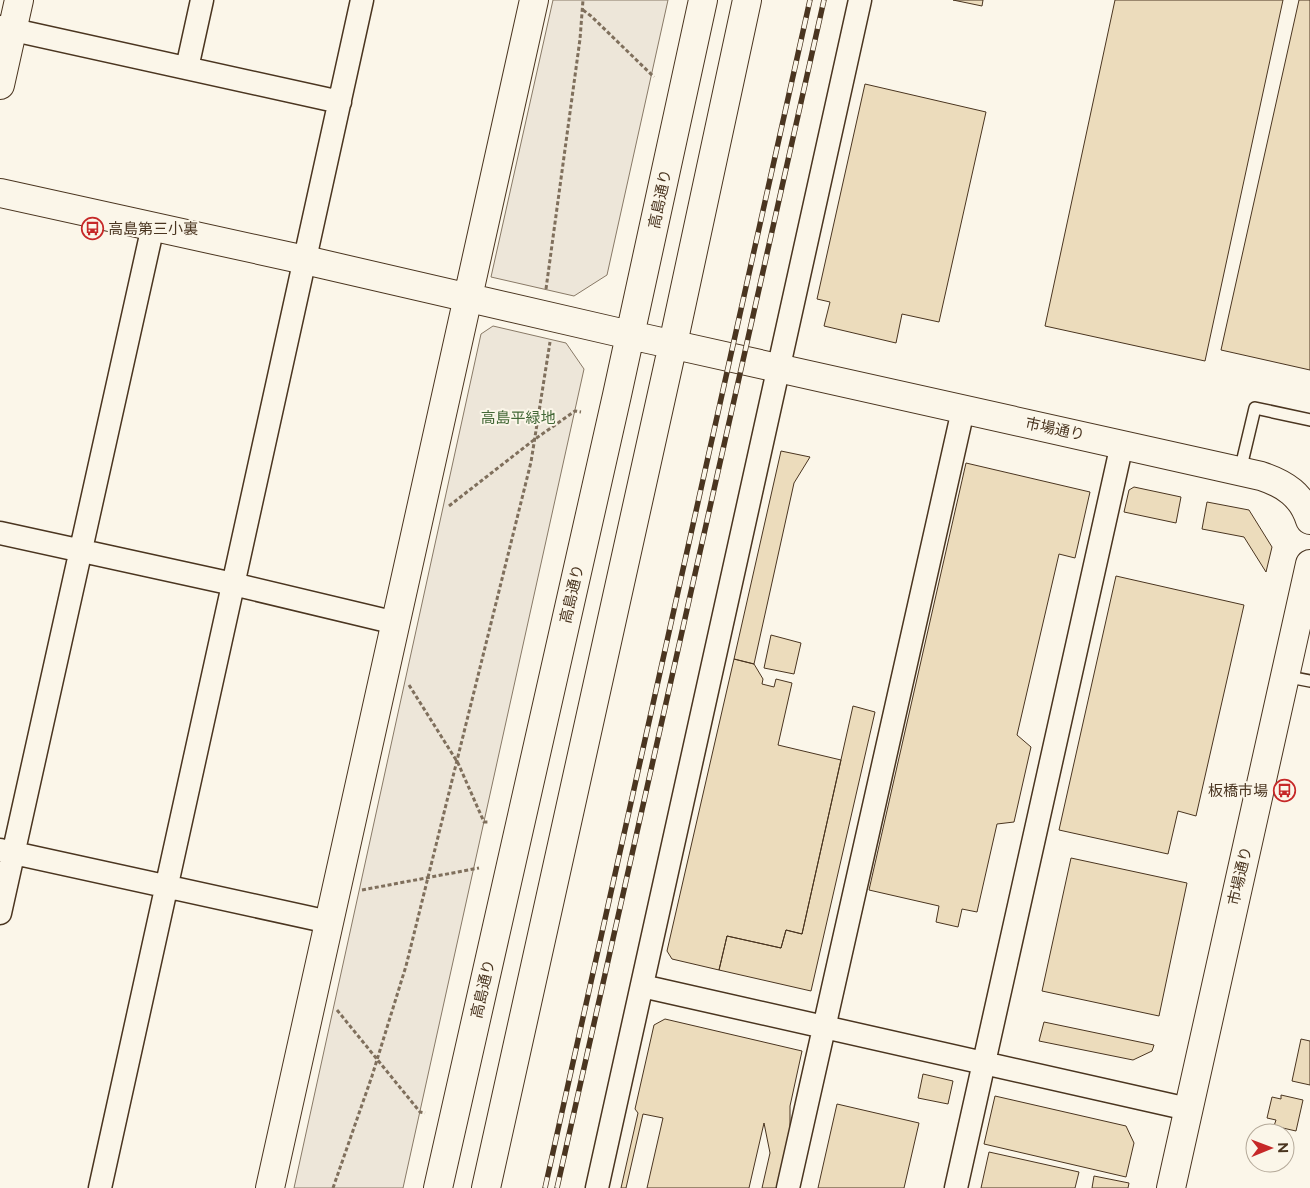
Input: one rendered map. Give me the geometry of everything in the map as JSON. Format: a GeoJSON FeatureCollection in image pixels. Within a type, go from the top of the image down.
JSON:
{"type":"FeatureCollection","features":[{"type":"Feature","properties":{"kind":"street"},"geometry":{"type":"LineString","coordinates":[[0,85],[6,28],[19,0]]}},
{"type":"Feature","properties":{"kind":"street"},"geometry":{"type":"LineString","coordinates":[[187,68],[202,0]]}},
{"type":"Feature","properties":{"kind":"street"},"geometry":{"type":"LineString","coordinates":[[100,1188],[362,0]]}},
{"type":"Feature","properties":{"kind":"street"},"geometry":{"type":"LineString","coordinates":[[270,1188],[534,0]]}},
{"type":"Feature","properties":{"kind":"street","name":"高島通り"},"geometry":{"type":"LineString","coordinates":[[438,1188],[630,335],[703,0]]}},
{"type":"Feature","properties":{"kind":"street"},"geometry":{"type":"LineString","coordinates":[[486,1188],[674,344],[747,0]]}},
{"type":"Feature","properties":{"kind":"street"},"geometry":{"type":"LineString","coordinates":[[598,1188],[860,0]]}},
{"type":"Feature","properties":{"kind":"street"},"geometry":{"type":"LineString","coordinates":[[6,28],[340,102]]}},
{"type":"Feature","properties":{"kind":"street","name":"市場通り"},"geometry":{"type":"LineString","coordinates":[[0,193],[306,260],[630,335],[1240,471],[1276,481],[1289,488],[1300,498],[1310,520]]}},
{"type":"Feature","properties":{"kind":"street"},"geometry":{"type":"LineString","coordinates":[[0,913],[7,852],[81,551],[153,226]]}},
{"type":"Feature","properties":{"kind":"street"},"geometry":{"type":"LineString","coordinates":[[788,1188],[963,410]]}},
{"type":"Feature","properties":{"kind":"street"},"geometry":{"type":"LineString","coordinates":[[956,1188],[1122,444]]}},
{"type":"Feature","properties":{"kind":"street"},"geometry":{"type":"LineString","coordinates":[[0,533],[233,584],[396,623]]}},
{"type":"Feature","properties":{"kind":"street","name":"市場通り"},"geometry":{"type":"LineString","coordinates":[[1170,1188],[1188,1109],[1297,679],[1310,564]]}},
{"type":"Feature","properties":{"kind":"street"},"geometry":{"type":"LineString","coordinates":[[7,852],[329,922]]}},
{"type":"Feature","properties":{"kind":"street"},"geometry":{"type":"LineString","coordinates":[[642,986],[1188,1109]]}},
{"type":"Feature","properties":{"kind":"lane"},"geometry":{"type":"LineString","coordinates":[[1240,471],[1255,408],[1310,420]]}},
{"type":"Feature","properties":{"kind":"path"},"geometry":{"type":"LineString","coordinates":[[545,297],[579,49],[583,0]]}},
{"type":"Feature","properties":{"kind":"path"},"geometry":{"type":"LineString","coordinates":[[582,10],[591,16],[654,77]]}},
{"type":"Feature","properties":{"kind":"path"},"geometry":{"type":"LineString","coordinates":[[333,1188],[377,1060],[406,966],[458,763],[470,707],[531,462],[551,336]]}},
{"type":"Feature","properties":{"kind":"path"},"geometry":{"type":"LineString","coordinates":[[418,525],[442,512],[535,439],[575,411],[581,412]]}},
{"type":"Feature","properties":{"kind":"path"},"geometry":{"type":"LineString","coordinates":[[406,681],[458,763],[484,822],[489,822]]}},
{"type":"Feature","properties":{"kind":"path"},"geometry":{"type":"LineString","coordinates":[[359,890],[479,868]]}},
{"type":"Feature","properties":{"kind":"path"},"geometry":{"type":"LineString","coordinates":[[334,1007],[420,1112],[425,1114]]}},
{"type":"Feature","properties":{"kind":"green space"},"geometry":{"type":"Polygon","coordinates":[[[553,0],[668,0],[607,275],[574,296],[491,277],[553,0]]]}},
{"type":"Feature","properties":{"kind":"green space","name":"高島平緑地"},"geometry":{"type":"Polygon","coordinates":[[[493,326],[566,343],[584,369],[403,1188],[294,1188],[481,334],[493,326]]]}},
{"type":"Feature","properties":{"kind":"building"},"geometry":{"type":"Polygon","coordinates":[[[953,0],[983,0],[982,6],[953,0]]]}},
{"type":"Feature","properties":{"kind":"building"},"geometry":{"type":"Polygon","coordinates":[[[1115,0],[1283,0],[1205,361],[1045,326],[1115,0]]]}},
{"type":"Feature","properties":{"kind":"building"},"geometry":{"type":"Polygon","coordinates":[[[1299,0],[1310,0],[1310,370],[1221,350],[1299,0]]]}},
{"type":"Feature","properties":{"kind":"building"},"geometry":{"type":"Polygon","coordinates":[[[865,84],[986,112],[939,322],[902,314],[896,343],[824,326],[830,302],[817,299],[865,84]]]}},
{"type":"Feature","properties":{"kind":"building"},"geometry":{"type":"Polygon","coordinates":[[[781,451],[810,457],[794,483],[754,664],[734,659],[781,451]]]}},
{"type":"Feature","properties":{"kind":"building"},"geometry":{"type":"Polygon","coordinates":[[[966,463],[1090,492],[1075,558],[1059,554],[1017,735],[1031,747],[1014,822],[997,824],[977,912],[962,909],[958,927],[936,922],[939,906],[869,890],[966,463]]]}},
{"type":"Feature","properties":{"kind":"building"},"geometry":{"type":"Polygon","coordinates":[[[1134,487],[1181,497],[1176,523],[1124,512],[1129,490],[1134,487]]]}},
{"type":"Feature","properties":{"kind":"building"},"geometry":{"type":"Polygon","coordinates":[[[1207,502],[1249,510],[1272,547],[1266,572],[1244,537],[1202,529],[1207,502]]]}},
{"type":"Feature","properties":{"kind":"building"},"geometry":{"type":"Polygon","coordinates":[[[1116,576],[1244,605],[1196,816],[1178,811],[1168,854],[1059,830],[1116,576]]]}},
{"type":"Feature","properties":{"kind":"building"},"geometry":{"type":"Polygon","coordinates":[[[771,635],[801,643],[794,674],[764,668],[771,635]]]}},
{"type":"Feature","properties":{"kind":"building"},"geometry":{"type":"Polygon","coordinates":[[[734,659],[754,664],[763,679],[762,684],[774,687],[776,679],[792,683],[778,745],[841,760],[802,934],[786,930],[781,948],[727,936],[719,970],[672,959],[667,951],[734,659]]]}},
{"type":"Feature","properties":{"kind":"building"},"geometry":{"type":"Polygon","coordinates":[[[853,706],[875,712],[811,991],[719,970],[727,936],[781,948],[786,930],[802,934],[853,706]]]}},
{"type":"Feature","properties":{"kind":"building"},"geometry":{"type":"Polygon","coordinates":[[[1071,858],[1187,883],[1159,1016],[1042,991],[1071,858]]]}},
{"type":"Feature","properties":{"kind":"building"},"geometry":{"type":"Polygon","coordinates":[[[665,1019],[802,1051],[790,1106],[790,1134],[778,1188],[762,1188],[770,1153],[764,1123],[749,1188],[647,1188],[663,1118],[643,1114],[626,1188],[621,1188],[638,1113],[635,1109],[654,1025],[665,1019]]]}},
{"type":"Feature","properties":{"kind":"building"},"geometry":{"type":"Polygon","coordinates":[[[1044,1022],[1154,1045],[1152,1051],[1133,1060],[1039,1041],[1044,1022]]]}},
{"type":"Feature","properties":{"kind":"building"},"geometry":{"type":"Polygon","coordinates":[[[1301,1039],[1310,1041],[1310,1085],[1292,1081],[1301,1039]]]}},
{"type":"Feature","properties":{"kind":"building"},"geometry":{"type":"Polygon","coordinates":[[[923,1074],[953,1081],[948,1104],[918,1098],[923,1074]]]}},
{"type":"Feature","properties":{"kind":"building"},"geometry":{"type":"Polygon","coordinates":[[[1281,1095],[1303,1100],[1296,1131],[1295,1123],[1275,1123],[1276,1120],[1267,1118],[1272,1097],[1281,1099],[1281,1095]]]}},
{"type":"Feature","properties":{"kind":"building"},"geometry":{"type":"Polygon","coordinates":[[[995,1096],[1126,1126],[1134,1143],[1126,1177],[984,1144],[995,1096]]]}},
{"type":"Feature","properties":{"kind":"building"},"geometry":{"type":"Polygon","coordinates":[[[837,1104],[919,1123],[904,1188],[818,1188],[837,1104]]]}},
{"type":"Feature","properties":{"kind":"building"},"geometry":{"type":"Polygon","coordinates":[[[989,1152],[1079,1172],[1075,1188],[981,1188],[989,1152]]]}},
{"type":"Feature","properties":{"kind":"building"},"geometry":{"type":"Polygon","coordinates":[[[1094,1176],[1129,1183],[1128,1188],[1092,1188],[1094,1176]]]}},
{"type":"Feature","properties":{"kind":"railway"},"geometry":{"type":"LineString","coordinates":[[545,1188],[810,0]]}},
{"type":"Feature","properties":{"kind":"railway"},"geometry":{"type":"LineString","coordinates":[[557,1188],[824,0]]}},
{"type":"Feature","properties":{"kind":"place","name":"高島第三小裏"},"geometry":{"type":"Point","coordinates":[92,229]}},
{"type":"Feature","properties":{"kind":"place","name":"板橋市場"},"geometry":{"type":"Point","coordinates":[1284,791]}}]}
